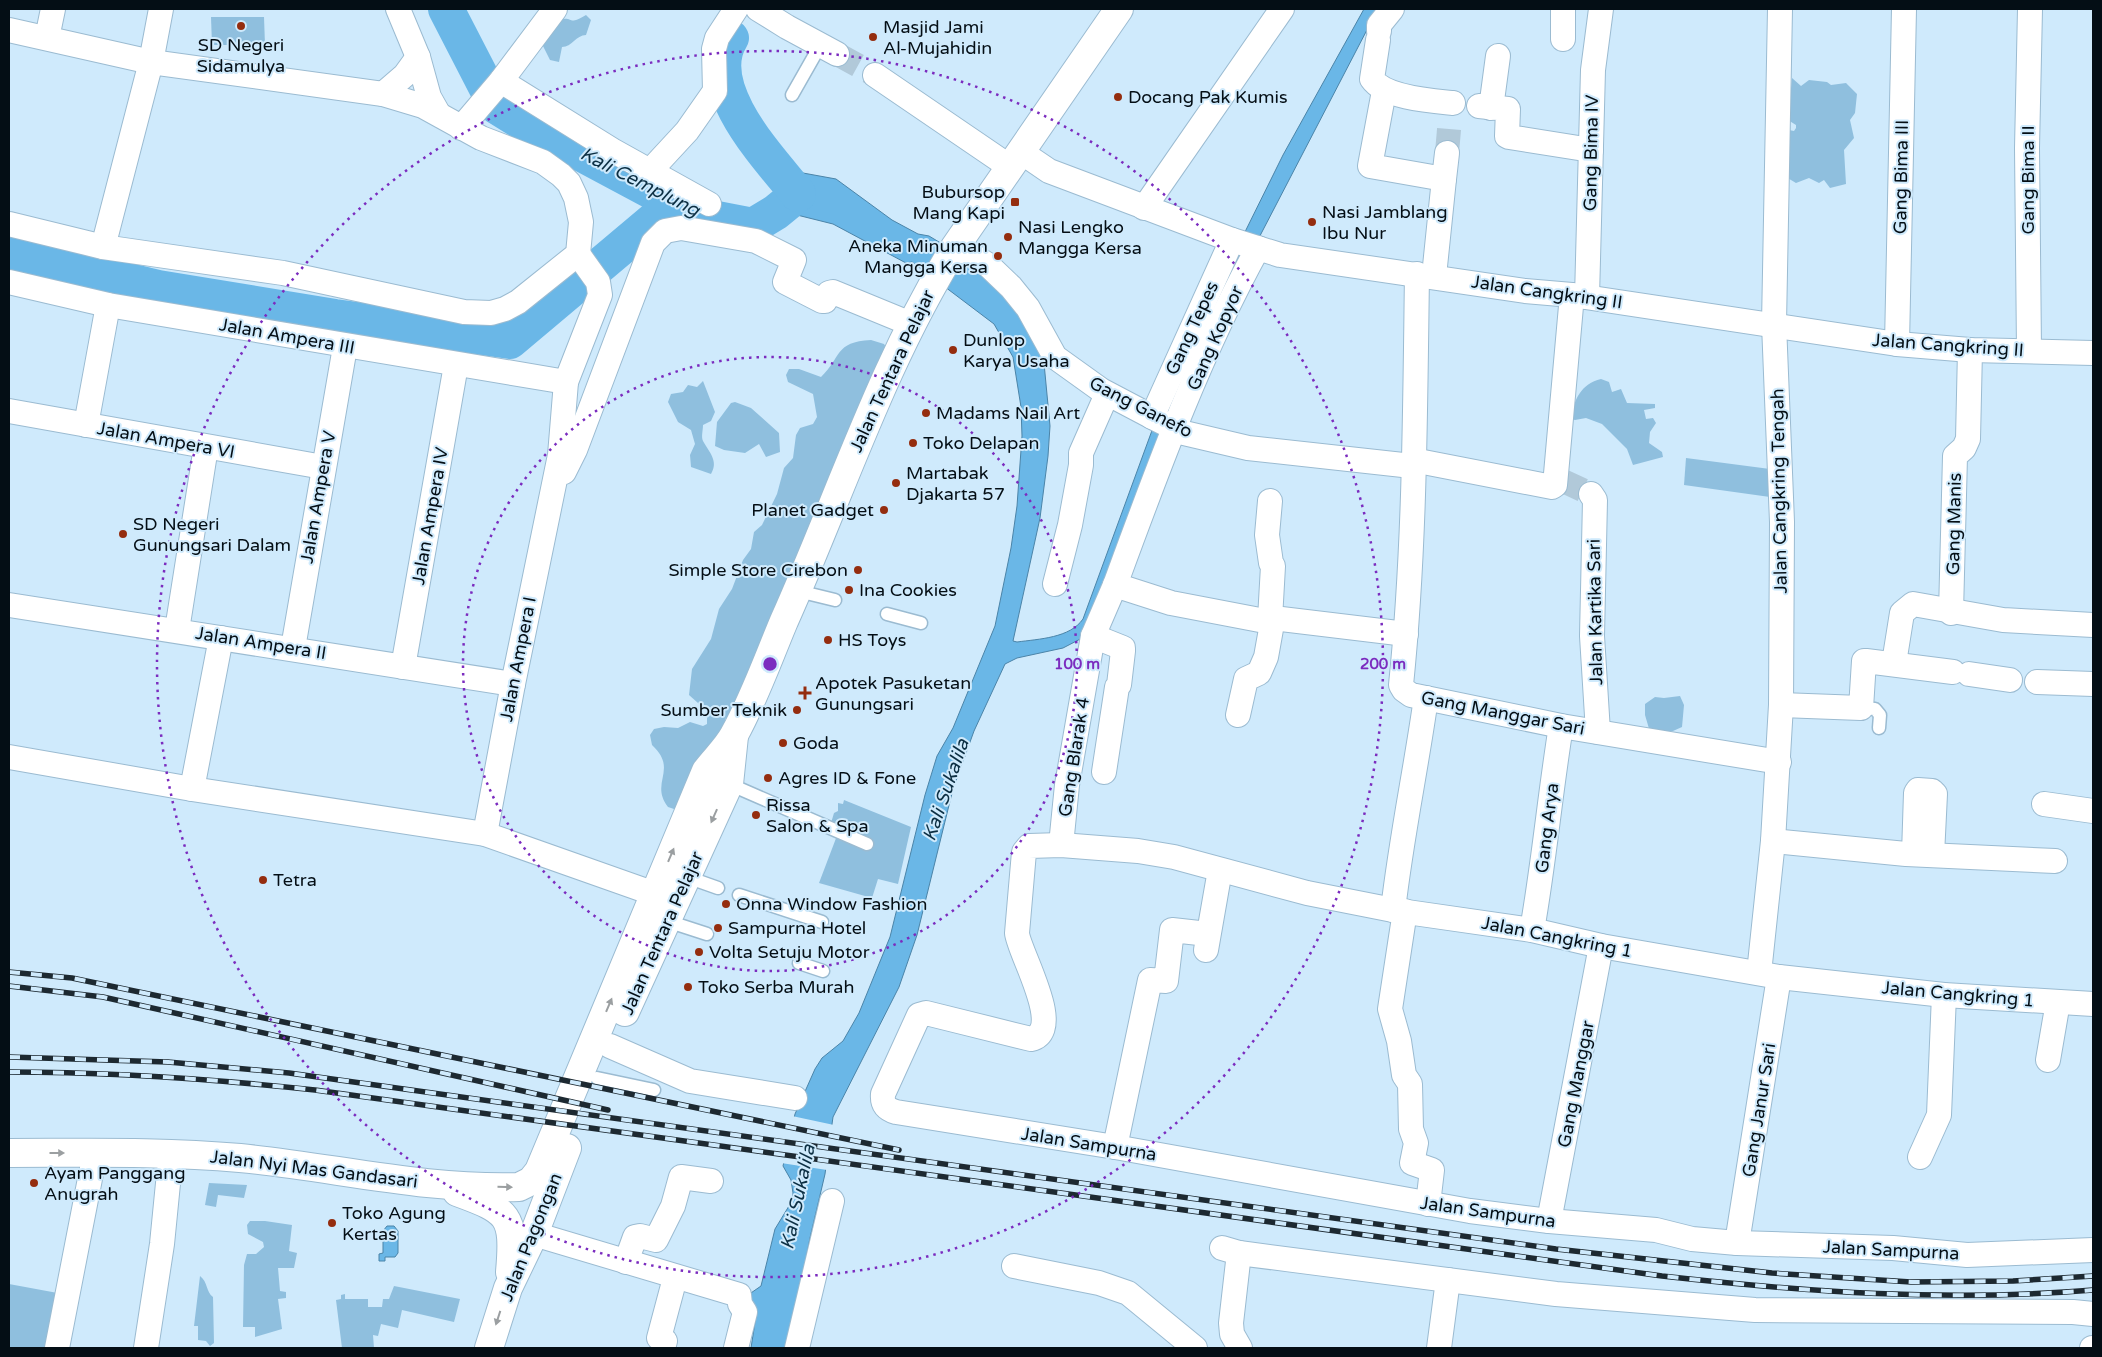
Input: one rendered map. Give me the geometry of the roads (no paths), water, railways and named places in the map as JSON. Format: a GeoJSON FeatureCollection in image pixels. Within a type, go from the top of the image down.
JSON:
{"type":"FeatureCollection","features":[{"type":"Feature","properties":{"kind":"main road","name":"Jalan Tentara Pelajar"},"geometry":{"type":"LineString","coordinates":[[587,1080],[610,1046],[671,898],[706,771],[734,736],[798,591],[887,373],[911,324],[930,287],[956,246],[1119,9]]}},
{"type":"Feature","properties":{"kind":"main road","name":"Jalan Tentara Pelajar"},"geometry":{"type":"LineString","coordinates":[[576,1126],[587,1080],[671,898],[729,784],[734,736]]}},
{"type":"Feature","properties":{"kind":"main road","name":"Jalan Nyi Mas Gandasari"},"geometry":{"type":"LineString","coordinates":[[9,1153],[170,1153],[306,1165],[439,1185],[519,1187],[531,1181],[539,1171],[587,1080]]}},
{"type":"Feature","properties":{"kind":"main road","name":"Jalan Pagongan"},"geometry":{"type":"LineString","coordinates":[[489,1348],[508,1288],[534,1234],[576,1126]]}},
{"type":"Feature","properties":{"kind":"main road","name":"Jalan Nyi Mas Gandasari"},"geometry":{"type":"LineString","coordinates":[[439,1185],[490,1205],[502,1213],[510,1223],[512,1247],[508,1288]]}},
{"type":"Feature","properties":{"kind":"street"},"geometry":{"type":"LineString","coordinates":[[47,38],[53,9]]}},
{"type":"Feature","properties":{"kind":"street"},"geometry":{"type":"LineString","coordinates":[[103,247],[151,62],[161,9]]}},
{"type":"Feature","properties":{"kind":"street"},"geometry":{"type":"LineString","coordinates":[[398,9],[418,57],[430,97],[438,113]]}},
{"type":"Feature","properties":{"kind":"street"},"geometry":{"type":"LineString","coordinates":[[461,128],[498,85],[555,9]]}},
{"type":"Feature","properties":{"kind":"street"},"geometry":{"type":"LineString","coordinates":[[650,171],[687,131],[715,91],[714,49],[717,38],[736,9]]}},
{"type":"Feature","properties":{"kind":"street"},"geometry":{"type":"LineString","coordinates":[[1144,208],[1282,9]]}},
{"type":"Feature","properties":{"kind":"street"},"geometry":{"type":"LineString","coordinates":[[1392,9],[1379,25],[1372,79],[1384,91],[1451,108]]}},
{"type":"Feature","properties":{"kind":"street"},"geometry":{"type":"LineString","coordinates":[[1563,9],[1564,39]]}},
{"type":"Feature","properties":{"kind":"street","name":"Gang Bima IV"},"geometry":{"type":"LineString","coordinates":[[1579,296],[1591,150],[1593,70],[1602,9]]}},
{"type":"Feature","properties":{"kind":"street","name":"Jalan Cangkring Tengah"},"geometry":{"type":"LineString","coordinates":[[1769,975],[1773,841],[1782,705],[1782,522],[1774,324],[1780,9]]}},
{"type":"Feature","properties":{"kind":"street","name":"Gang Bima III"},"geometry":{"type":"LineString","coordinates":[[1897,344],[1904,9]]}},
{"type":"Feature","properties":{"kind":"street","name":"Gang Bima II"},"geometry":{"type":"LineString","coordinates":[[2028,351],[2027,148],[2030,9]]}},
{"type":"Feature","properties":{"kind":"street"},"geometry":{"type":"LineString","coordinates":[[764,13],[829,49]]}},
{"type":"Feature","properties":{"kind":"street","name":"Jalan Ampera I"},"geometry":{"type":"LineString","coordinates":[[9,31],[151,62],[383,94],[438,113],[461,128],[543,162],[562,175],[569,183],[576,198],[587,266],[601,288],[598,304],[566,382],[561,446],[512,684],[485,834]]}},
{"type":"Feature","properties":{"kind":"street"},"geometry":{"type":"LineString","coordinates":[[1498,56],[1485,107],[1508,111],[1507,136],[1591,150]]}},
{"type":"Feature","properties":{"kind":"street"},"geometry":{"type":"LineString","coordinates":[[383,94],[405,75],[418,57]]}},
{"type":"Feature","properties":{"kind":"street","name":"Jalan Cangkring II"},"geometry":{"type":"LineString","coordinates":[[875,75],[1016,159],[1144,208],[1280,255],[1525,291],[1579,296],[1774,324],[1897,344],[1970,350],[2093,353]]}},
{"type":"Feature","properties":{"kind":"street"},"geometry":{"type":"LineString","coordinates":[[498,85],[709,204]]}},
{"type":"Feature","properties":{"kind":"street"},"geometry":{"type":"LineString","coordinates":[[1384,91],[1370,166],[1444,179]]}},
{"type":"Feature","properties":{"kind":"street","name":"Gang Manggar Sari"},"geometry":{"type":"LineString","coordinates":[[1447,153],[1444,179],[1425,275],[1413,463],[1406,634],[1401,685],[1411,695],[1561,726],[1779,762]]}},
{"type":"Feature","properties":{"kind":"street"},"geometry":{"type":"LineString","coordinates":[[9,224],[103,247],[238,265],[464,312],[491,313],[518,302],[587,266]]}},
{"type":"Feature","properties":{"kind":"street","name":"Jalan Ampera I"},"geometry":{"type":"LineString","coordinates":[[553,484],[562,476],[575,450],[653,243],[664,231],[682,228],[756,241],[794,260],[785,282],[822,301],[825,301],[830,293],[833,292],[911,324]]}},
{"type":"Feature","properties":{"kind":"street","name":"Gang Tepes"},"geometry":{"type":"LineString","coordinates":[[1199,343],[1246,244]]}},
{"type":"Feature","properties":{"kind":"street","name":"Gang Ganefo"},"geometry":{"type":"LineString","coordinates":[[956,246],[988,266],[1011,287],[1028,308],[1055,357],[1107,394],[1163,423],[1194,436],[1248,448],[1413,463],[1552,487],[1559,480],[1579,296]]}},
{"type":"Feature","properties":{"kind":"street","name":"Jalan Ampera III"},"geometry":{"type":"LineString","coordinates":[[9,282],[108,305],[566,382]]}},
{"type":"Feature","properties":{"kind":"street"},"geometry":{"type":"LineString","coordinates":[[86,425],[108,305]]}},
{"type":"Feature","properties":{"kind":"street","name":"Gang Kopyor"},"geometry":{"type":"LineString","coordinates":[[1115,585],[1163,423],[1199,343]]}},
{"type":"Feature","properties":{"kind":"street","name":"Jalan Ampera V"},"geometry":{"type":"LineString","coordinates":[[293,648],[345,346]]}},
{"type":"Feature","properties":{"kind":"street","name":"Gang Manis"},"geometry":{"type":"LineString","coordinates":[[1952,613],[1955,456],[1964,448],[1968,439],[1970,350]]}},
{"type":"Feature","properties":{"kind":"street","name":"Jalan Ampera IV"},"geometry":{"type":"LineString","coordinates":[[403,667],[456,365]]}},
{"type":"Feature","properties":{"kind":"street"},"geometry":{"type":"LineString","coordinates":[[1055,584],[1070,525],[1081,465],[1081,453],[1107,394]]}},
{"type":"Feature","properties":{"kind":"street","name":"Jalan Ampera VI"},"geometry":{"type":"LineString","coordinates":[[9,411],[323,467]]}},
{"type":"Feature","properties":{"kind":"street"},"geometry":{"type":"LineString","coordinates":[[177,630],[206,447]]}},
{"type":"Feature","properties":{"kind":"street","name":"Jalan Kartika Sari"},"geometry":{"type":"LineString","coordinates":[[1592,494],[1595,500],[1592,636],[1598,732]]}},
{"type":"Feature","properties":{"kind":"street"},"geometry":{"type":"LineString","coordinates":[[1238,715],[1246,679],[1260,673],[1266,657],[1272,619],[1273,566],[1267,535],[1270,501]]}},
{"type":"Feature","properties":{"kind":"street"},"geometry":{"type":"LineString","coordinates":[[1115,585],[1170,603],[1265,621],[1272,619],[1406,634]]}},
{"type":"Feature","properties":{"kind":"street","name":"Gang Blarak 4"},"geometry":{"type":"LineString","coordinates":[[1061,845],[1067,785],[1093,636],[1115,585]]}},
{"type":"Feature","properties":{"kind":"street"},"geometry":{"type":"LineString","coordinates":[[1894,663],[1902,613],[1913,604],[1952,613],[2003,620],[2093,625]]}},
{"type":"Feature","properties":{"kind":"street","name":"Jalan Ampera II"},"geometry":{"type":"LineString","coordinates":[[9,605],[293,648],[512,684]]}},
{"type":"Feature","properties":{"kind":"street"},"geometry":{"type":"LineString","coordinates":[[1093,636],[1123,648],[1120,678],[1104,772]]}},
{"type":"Feature","properties":{"kind":"street"},"geometry":{"type":"LineString","coordinates":[[192,789],[221,638]]}},
{"type":"Feature","properties":{"kind":"street"},"geometry":{"type":"LineString","coordinates":[[1782,705],[1861,708],[1864,661],[1894,663],[2010,680]]}},
{"type":"Feature","properties":{"kind":"street"},"geometry":{"type":"LineString","coordinates":[[2036,682],[2093,684]]}},
{"type":"Feature","properties":{"kind":"street"},"geometry":{"type":"LineString","coordinates":[[1426,698],[1415,775],[1400,852],[1399,910],[1390,1009],[1399,1041],[1404,1075],[1410,1084],[1411,1129],[1416,1143],[1412,1163],[1432,1170],[1428,1204]]}},
{"type":"Feature","properties":{"kind":"street","name":"Gang Arya"},"geometry":{"type":"LineString","coordinates":[[1532,930],[1544,861],[1545,831],[1561,726]]}},
{"type":"Feature","properties":{"kind":"street"},"geometry":{"type":"LineString","coordinates":[[9,757],[192,789],[485,834],[671,898]]}},
{"type":"Feature","properties":{"kind":"street"},"geometry":{"type":"LineString","coordinates":[[2044,804],[2093,811]]}},
{"type":"Feature","properties":{"kind":"street"},"geometry":{"type":"LineString","coordinates":[[1773,841],[1923,854],[2055,861]]}},
{"type":"Feature","properties":{"kind":"street","name":"Jalan Cangkring 1"},"geometry":{"type":"LineString","coordinates":[[889,1110],[884,1106],[883,1094],[918,1014],[926,1013],[1031,1039],[1036,1038],[1040,1032],[1042,1003],[1031,968],[1018,943],[1017,933],[1027,848],[1061,845],[1156,854],[1307,893],[1399,910],[1532,930],[1601,946],[1769,975],[1944,995],[2093,1004]]}},
{"type":"Feature","properties":{"kind":"street"},"geometry":{"type":"LineString","coordinates":[[1115,1147],[1150,980],[1166,981],[1172,930],[1207,942],[1220,870]]}},
{"type":"Feature","properties":{"kind":"street","name":"Gang Manggar"},"geometry":{"type":"LineString","coordinates":[[1548,1221],[1601,946]]}},
{"type":"Feature","properties":{"kind":"street","name":"Gang Janur Sari"},"geometry":{"type":"LineString","coordinates":[[1737,1243],[1769,975]]}},
{"type":"Feature","properties":{"kind":"street"},"geometry":{"type":"LineString","coordinates":[[1920,1157],[1938,1115],[1944,995]]}},
{"type":"Feature","properties":{"kind":"street"},"geometry":{"type":"LineString","coordinates":[[2048,1060],[2058,1002]]}},
{"type":"Feature","properties":{"kind":"street"},"geometry":{"type":"LineString","coordinates":[[610,1046],[690,1081],[795,1098]]}},
{"type":"Feature","properties":{"kind":"street","name":"Jalan Sampurna"},"geometry":{"type":"LineString","coordinates":[[889,1110],[1115,1147],[1428,1204],[1548,1221],[1656,1230],[1692,1239],[1737,1243],[1893,1248],[1967,1255],[2093,1250]]}},
{"type":"Feature","properties":{"kind":"street"},"geometry":{"type":"LineString","coordinates":[[56,1348],[95,1153]]}},
{"type":"Feature","properties":{"kind":"street"},"geometry":{"type":"LineString","coordinates":[[146,1348],[162,1244],[170,1153]]}},
{"type":"Feature","properties":{"kind":"street"},"geometry":{"type":"LineString","coordinates":[[626,1262],[635,1237],[640,1236],[656,1240],[672,1206],[681,1177],[711,1181]]}},
{"type":"Feature","properties":{"kind":"street"},"geometry":{"type":"LineString","coordinates":[[797,1348],[832,1201]]}},
{"type":"Feature","properties":{"kind":"street"},"geometry":{"type":"LineString","coordinates":[[534,1234],[741,1297],[740,1304],[745,1312],[736,1348]]}},
{"type":"Feature","properties":{"kind":"street"},"geometry":{"type":"LineString","coordinates":[[1240,1348],[1232,1334],[1231,1251],[1556,1294],[1755,1310],[2063,1312],[2093,1314]]}},
{"type":"Feature","properties":{"kind":"street"},"geometry":{"type":"LineString","coordinates":[[1014,1266],[1099,1283],[1128,1293],[1196,1348]]}},
{"type":"Feature","properties":{"kind":"street"},"geometry":{"type":"LineString","coordinates":[[663,1348],[665,1341],[659,1338],[675,1278]]}},
{"type":"Feature","properties":{"kind":"street"},"geometry":{"type":"LineString","coordinates":[[1439,1348],[1448,1280]]}},
{"type":"Feature","properties":{"kind":"lane"},"geometry":{"type":"LineString","coordinates":[[792,95],[829,49]]}},
{"type":"Feature","properties":{"kind":"lane"},"geometry":{"type":"LineString","coordinates":[[798,591],[835,600]]}},
{"type":"Feature","properties":{"kind":"lane"},"geometry":{"type":"LineString","coordinates":[[887,614],[921,623]]}},
{"type":"Feature","properties":{"kind":"lane"},"geometry":{"type":"LineString","coordinates":[[1861,708],[1875,709],[1880,715],[1879,728]]}},
{"type":"Feature","properties":{"kind":"lane"},"geometry":{"type":"LineString","coordinates":[[729,784],[867,844]]}},
{"type":"Feature","properties":{"kind":"lane"},"geometry":{"type":"LineString","coordinates":[[671,898],[718,888]]}},
{"type":"Feature","properties":{"kind":"lane"},"geometry":{"type":"LineString","coordinates":[[739,895],[822,922]]}},
{"type":"Feature","properties":{"kind":"lane"},"geometry":{"type":"LineString","coordinates":[[671,898],[707,934]]}},
{"type":"Feature","properties":{"kind":"lane"},"geometry":{"type":"LineString","coordinates":[[799,963],[823,971]]}},
{"type":"Feature","properties":{"kind":"lane"},"geometry":{"type":"LineString","coordinates":[[587,1080],[654,1090]]}},
{"type":"Feature","properties":{"kind":"water","name":"Kali Sukalila"},"geometry":{"type":"Polygon","coordinates":[[[1364,9],[1384,9],[1369,26],[1250,255],[1088,635],[1063,648],[1017,658],[1005,664],[974,731],[953,789],[917,935],[899,987],[833,1117],[825,1174],[810,1238],[789,1348],[751,1348],[756,1316],[748,1295],[761,1286],[775,1229],[792,1201],[791,1180],[783,1166],[795,1114],[815,1069],[822,1058],[843,1041],[859,1013],[890,937],[925,795],[937,756],[953,728],[995,626],[1011,548],[1017,506],[1022,436],[1021,407],[1013,357],[994,324],[912,262],[906,263],[833,224],[789,213],[778,190],[792,171],[836,179],[892,220],[918,234],[929,236],[974,263],[1010,297],[1033,331],[1044,363],[1050,426],[1040,518],[1013,641],[1035,640],[1062,634],[1083,619],[1154,425],[1198,327],[1283,155],[1364,9]]]}},
{"type":"Feature","properties":{"kind":"water"},"geometry":{"type":"Polygon","coordinates":[[[387,1226],[394,1226],[398,1231],[398,1253],[395,1257],[385,1257],[385,1261],[379,1261],[379,1254],[383,1253],[383,1231],[387,1226]]]}},
{"type":"Feature","properties":{"kind":"waterway","name":"Kali Cemplung"},"geometry":{"type":"LineString","coordinates":[[446,9],[496,106],[522,122],[696,215],[753,226],[776,212],[798,194]]}},
{"type":"Feature","properties":{"kind":"waterway","name":"Kali Cemplung"},"geometry":{"type":"LineString","coordinates":[[731,38],[724,57],[724,78],[731,99],[742,121],[756,142],[798,194]]}},
{"type":"Feature","properties":{"kind":"waterway"},"geometry":{"type":"LineString","coordinates":[[9,252],[158,288],[335,317],[510,341],[674,203]]}},
{"type":"Feature","properties":{"kind":"tunnel"},"geometry":{"type":"LineString","coordinates":[[837,54],[875,75]]}},
{"type":"Feature","properties":{"kind":"tunnel"},"geometry":{"type":"LineString","coordinates":[[1447,153],[1450,118]]}},
{"type":"Feature","properties":{"kind":"tunnel"},"geometry":{"type":"LineString","coordinates":[[1561,480],[1591,494]]}},
{"type":"Feature","properties":{"kind":"railway"},"geometry":{"type":"LineString","coordinates":[[9,972],[72,978],[899,1150]]}},
{"type":"Feature","properties":{"kind":"railway"},"geometry":{"type":"LineString","coordinates":[[9,986],[103,997],[608,1110]]}},
{"type":"Feature","properties":{"kind":"railway"},"geometry":{"type":"LineString","coordinates":[[9,1057],[168,1062],[289,1073],[1556,1249],[1772,1273],[1911,1282],[2013,1281],[2093,1276]]}},
{"type":"Feature","properties":{"kind":"railway"},"geometry":{"type":"LineString","coordinates":[[9,1072],[86,1073],[162,1077],[315,1090],[1716,1282],[1878,1294],[2039,1294],[2093,1290]]}},
{"type":"Feature","properties":{"kind":"place","name":"SD Negeri Sidamulya"},"geometry":{"type":"Point","coordinates":[241,26]}},
{"type":"Feature","properties":{"kind":"place","name":"Masjid Jami Al-Mujahidin"},"geometry":{"type":"Point","coordinates":[873,37]}},
{"type":"Feature","properties":{"kind":"place","name":"Docang Pak Kumis"},"geometry":{"type":"Point","coordinates":[1118,97]}},
{"type":"Feature","properties":{"kind":"place","name":"Bubursop Mang Kapi"},"geometry":{"type":"Point","coordinates":[1015,202]}},
{"type":"Feature","properties":{"kind":"place","name":"Nasi Jamblang Ibu Nur"},"geometry":{"type":"Point","coordinates":[1312,222]}},
{"type":"Feature","properties":{"kind":"place","name":"Nasi Lengko Mangga Kersa"},"geometry":{"type":"Point","coordinates":[1008,237]}},
{"type":"Feature","properties":{"kind":"place","name":"Aneka Minuman Mangga Kersa"},"geometry":{"type":"Point","coordinates":[998,256]}},
{"type":"Feature","properties":{"kind":"place","name":"Dunlop Karya Usaha"},"geometry":{"type":"Point","coordinates":[953,350]}},
{"type":"Feature","properties":{"kind":"place","name":"Madams Nail Art"},"geometry":{"type":"Point","coordinates":[926,413]}},
{"type":"Feature","properties":{"kind":"place","name":"Toko Delapan"},"geometry":{"type":"Point","coordinates":[913,443]}},
{"type":"Feature","properties":{"kind":"place","name":"Martabak Djakarta 57"},"geometry":{"type":"Point","coordinates":[896,483]}},
{"type":"Feature","properties":{"kind":"place","name":"Planet Gadget"},"geometry":{"type":"Point","coordinates":[884,510]}},
{"type":"Feature","properties":{"kind":"place","name":"SD Negeri Gunungsari Dalam"},"geometry":{"type":"Point","coordinates":[123,534]}},
{"type":"Feature","properties":{"kind":"place","name":"Simple Store Cirebon"},"geometry":{"type":"Point","coordinates":[858,570]}},
{"type":"Feature","properties":{"kind":"place","name":"Ina Cookies"},"geometry":{"type":"Point","coordinates":[849,590]}},
{"type":"Feature","properties":{"kind":"place","name":"HS Toys"},"geometry":{"type":"Point","coordinates":[828,640]}},
{"type":"Feature","properties":{"kind":"place","name":"Apotek Pasuketan Gunungsari"},"geometry":{"type":"Point","coordinates":[805,693]}},
{"type":"Feature","properties":{"kind":"place","name":"Sumber Teknik"},"geometry":{"type":"Point","coordinates":[797,710]}},
{"type":"Feature","properties":{"kind":"place","name":"Goda"},"geometry":{"type":"Point","coordinates":[783,743]}},
{"type":"Feature","properties":{"kind":"place","name":"Agres ID & Fone"},"geometry":{"type":"Point","coordinates":[768,778]}},
{"type":"Feature","properties":{"kind":"place","name":"Rissa Salon & Spa"},"geometry":{"type":"Point","coordinates":[756,815]}},
{"type":"Feature","properties":{"kind":"place","name":"Tetra"},"geometry":{"type":"Point","coordinates":[263,880]}},
{"type":"Feature","properties":{"kind":"place","name":"Onna Window Fashion"},"geometry":{"type":"Point","coordinates":[726,904]}},
{"type":"Feature","properties":{"kind":"place","name":"Sampurna Hotel"},"geometry":{"type":"Point","coordinates":[718,928]}},
{"type":"Feature","properties":{"kind":"place","name":"Volta Setuju Motor"},"geometry":{"type":"Point","coordinates":[699,952]}},
{"type":"Feature","properties":{"kind":"place","name":"Toko Serba Murah"},"geometry":{"type":"Point","coordinates":[688,987]}},
{"type":"Feature","properties":{"kind":"place","name":"Ayam Panggang Anugrah"},"geometry":{"type":"Point","coordinates":[34,1183]}},
{"type":"Feature","properties":{"kind":"place","name":"Toko Agung Kertas"},"geometry":{"type":"Point","coordinates":[332,1223]}}]}
